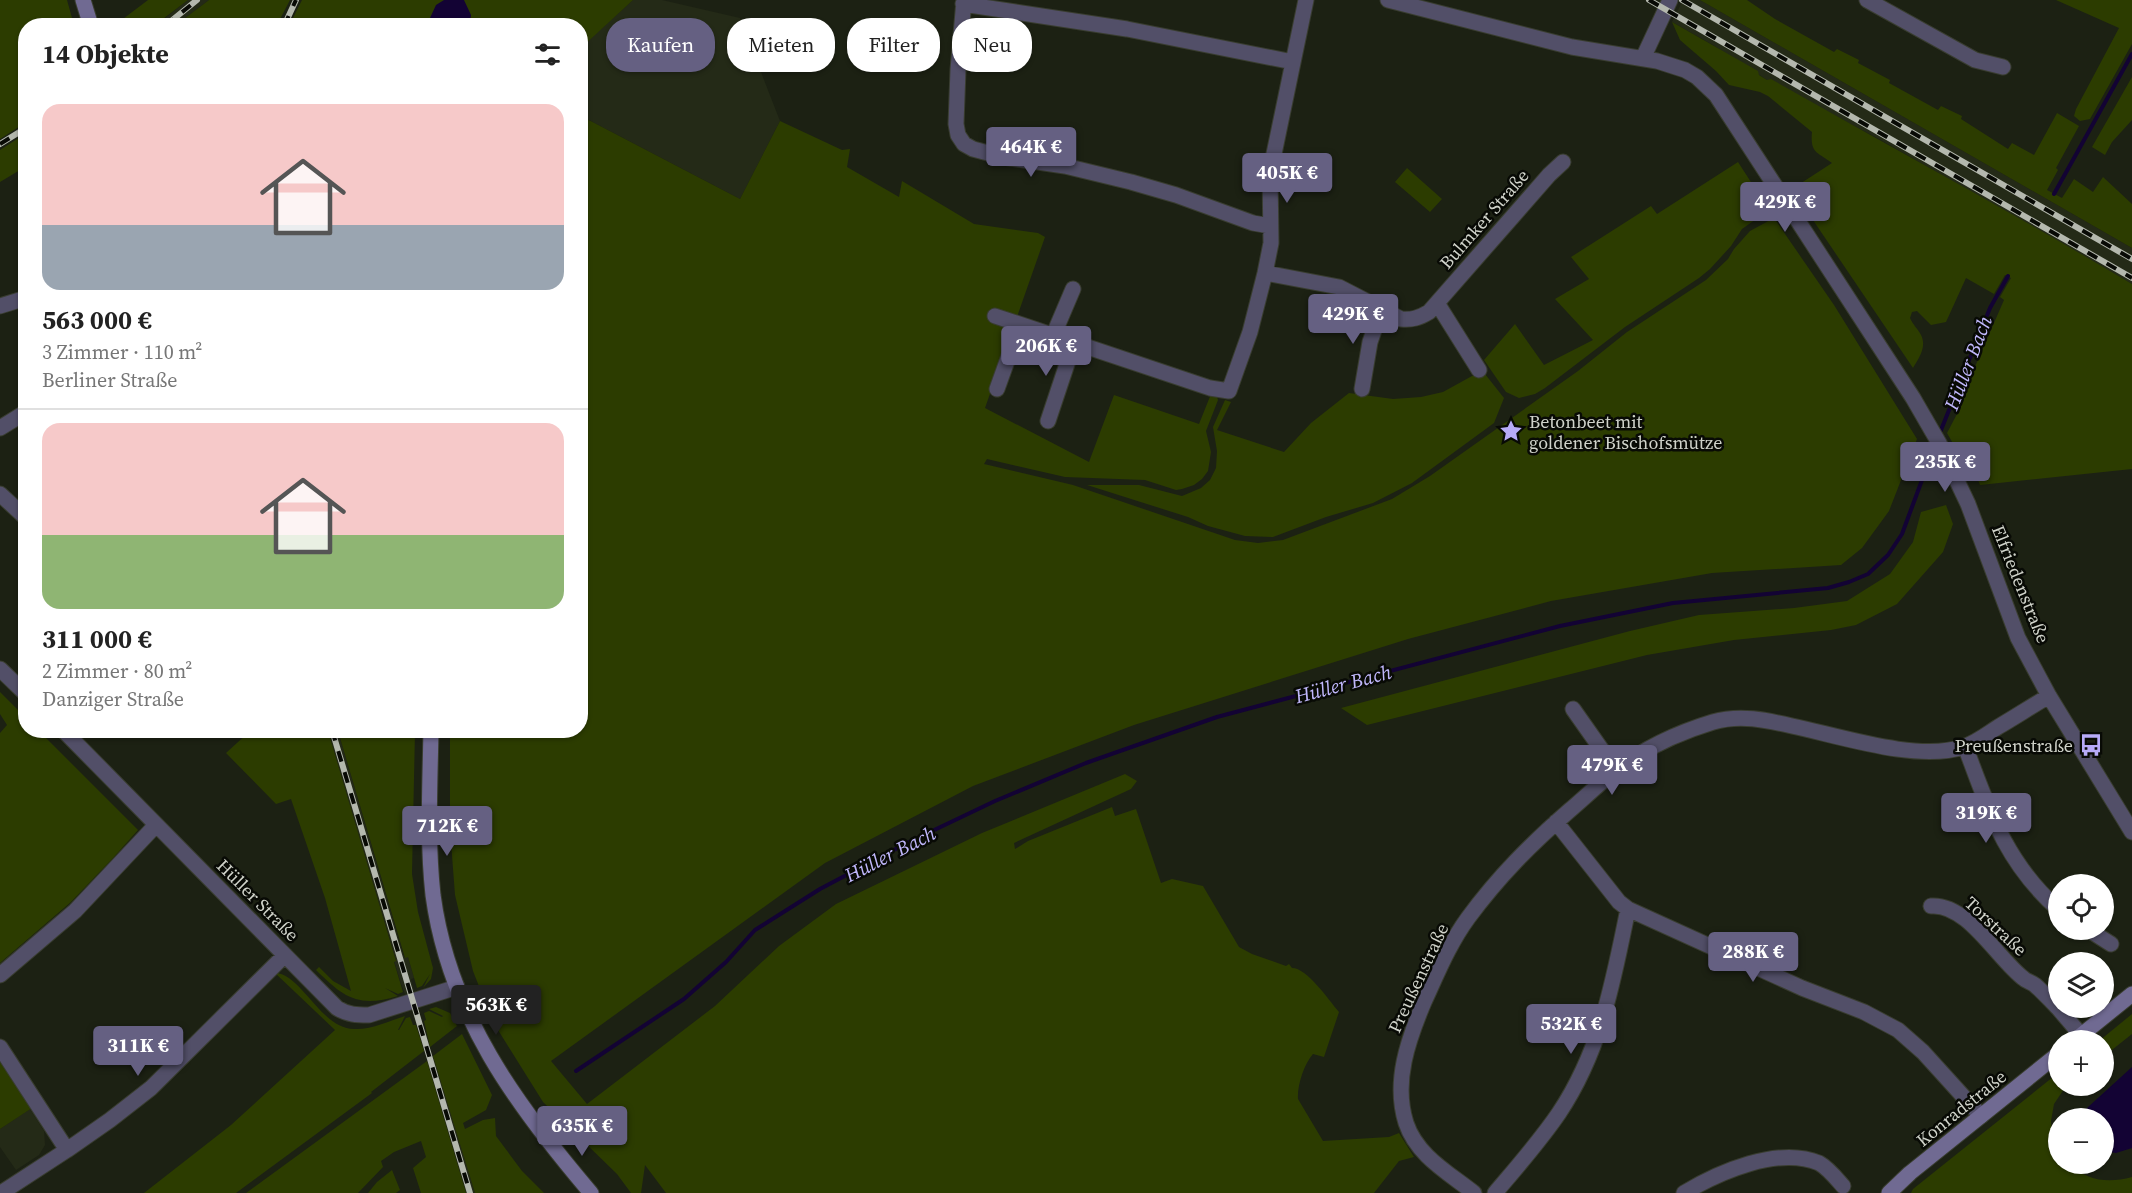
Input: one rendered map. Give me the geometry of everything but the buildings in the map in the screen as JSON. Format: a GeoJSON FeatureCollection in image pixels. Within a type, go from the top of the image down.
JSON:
{"type":"FeatureCollection","features":[{"type":"Feature","properties":{"kind":"main road"},"geometry":{"type":"LineString","coordinates":[[83,0],[89,18]]}},
{"type":"Feature","properties":{"kind":"main road"},"geometry":{"type":"LineString","coordinates":[[431,738],[429,802],[434,895],[439,926],[457,987],[486,1052],[528,1116],[591,1193]]}},
{"type":"Feature","properties":{"kind":"main road"},"geometry":{"type":"LineString","coordinates":[[2088,1030],[2132,994]]}},
{"type":"Feature","properties":{"kind":"main road","name":"Konradstraße"},"geometry":{"type":"LineString","coordinates":[[1889,1193],[1910,1173],[2048,1062]]}},
{"type":"Feature","properties":{"kind":"street"},"geometry":{"type":"LineString","coordinates":[[995,316],[1210,388],[1229,391],[1250,332],[1271,243],[1270,173],[1306,0]]}},
{"type":"Feature","properties":{"kind":"street","name":"Elfriedenstraße"},"geometry":{"type":"LineString","coordinates":[[1388,0],[1572,47],[1643,58],[1685,70],[1697,76],[1716,95],[1922,413],[1953,468],[2018,638],[2049,696],[2132,832]]}},
{"type":"Feature","properties":{"kind":"street"},"geometry":{"type":"LineString","coordinates":[[1643,58],[1670,0]]}},
{"type":"Feature","properties":{"kind":"street"},"geometry":{"type":"LineString","coordinates":[[1867,0],[1975,60],[2004,67]]}},
{"type":"Feature","properties":{"kind":"street"},"geometry":{"type":"LineString","coordinates":[[1270,226],[1253,223],[1176,195],[1131,182],[1065,166],[1003,157],[973,149],[964,144],[958,135],[956,124],[963,2],[1127,29],[1293,62]]}},
{"type":"Feature","properties":{"kind":"street","name":"Bulmker Straße"},"geometry":{"type":"LineString","coordinates":[[1265,273],[1339,287],[1354,293],[1381,310],[1401,319],[1412,320],[1429,312],[1563,162]]}},
{"type":"Feature","properties":{"kind":"street"},"geometry":{"type":"LineString","coordinates":[[1053,336],[1073,290]]}},
{"type":"Feature","properties":{"kind":"street"},"geometry":{"type":"LineString","coordinates":[[0,306],[18,300]]}},
{"type":"Feature","properties":{"kind":"street"},"geometry":{"type":"LineString","coordinates":[[1437,303],[1479,370]]}},
{"type":"Feature","properties":{"kind":"street"},"geometry":{"type":"LineString","coordinates":[[1362,389],[1370,342],[1381,310]]}},
{"type":"Feature","properties":{"kind":"street"},"geometry":{"type":"LineString","coordinates":[[997,389],[1020,325]]}},
{"type":"Feature","properties":{"kind":"street"},"geometry":{"type":"LineString","coordinates":[[1048,421],[1074,343]]}},
{"type":"Feature","properties":{"kind":"street"},"geometry":{"type":"LineString","coordinates":[[0,428],[18,417]]}},
{"type":"Feature","properties":{"kind":"street"},"geometry":{"type":"LineString","coordinates":[[0,494],[18,511]]}},
{"type":"Feature","properties":{"kind":"street"},"geometry":{"type":"LineString","coordinates":[[0,669],[18,686]]}},
{"type":"Feature","properties":{"kind":"street","name":"Preußenstraße"},"geometry":{"type":"LineString","coordinates":[[1474,1193],[1427,1157],[1412,1137],[1406,1123],[1401,1087],[1404,1062],[1414,1025],[1447,951],[1467,919],[1533,842],[1616,770],[1649,750],[1687,732],[1714,722],[1738,718],[1770,721],[1905,750],[1935,752],[1965,746],[2049,696]]}},
{"type":"Feature","properties":{"kind":"street"},"geometry":{"type":"LineString","coordinates":[[1573,709],[1616,770]]}},
{"type":"Feature","properties":{"kind":"street","name":"Hüller Straße"},"geometry":{"type":"LineString","coordinates":[[71,738],[337,1008],[355,1015],[369,1015],[457,987]]}},
{"type":"Feature","properties":{"kind":"street"},"geometry":{"type":"LineString","coordinates":[[1965,746],[1993,820],[2008,850],[2031,882],[2048,899]]}},
{"type":"Feature","properties":{"kind":"street"},"geometry":{"type":"LineString","coordinates":[[1556,822],[1619,902],[1628,909],[1802,988],[1864,1012],[1898,1030],[1923,1052],[1982,1116]]}},
{"type":"Feature","properties":{"kind":"street"},"geometry":{"type":"LineString","coordinates":[[0,975],[75,911],[156,825]]}},
{"type":"Feature","properties":{"kind":"street","name":"Torstraße"},"geometry":{"type":"LineString","coordinates":[[1931,906],[1940,905],[1959,915],[1985,937],[1997,953],[2023,978],[2034,984],[2048,998]]}},
{"type":"Feature","properties":{"kind":"street"},"geometry":{"type":"LineString","coordinates":[[1495,1193],[1559,1113],[1581,1074],[1610,999],[1628,909]]}},
{"type":"Feature","properties":{"kind":"street"},"geometry":{"type":"LineString","coordinates":[[2105,940],[2111,944]]}},
{"type":"Feature","properties":{"kind":"street"},"geometry":{"type":"LineString","coordinates":[[1,1193],[110,1120],[151,1088],[285,955]]}},
{"type":"Feature","properties":{"kind":"street"},"geometry":{"type":"LineString","coordinates":[[0,1047],[67,1150]]}},
{"type":"Feature","properties":{"kind":"street"},"geometry":{"type":"LineString","coordinates":[[1684,1193],[1723,1173],[1763,1160],[1777,1158],[1794,1158],[1819,1164],[1832,1173],[1843,1186]]}},
{"type":"Feature","properties":{"kind":"shaded area"},"geometry":{"type":"Polygon","coordinates":[[[188,0],[209,0],[185,18],[165,18],[188,0]]]}},
{"type":"Feature","properties":{"kind":"shaded area"},"geometry":{"type":"Polygon","coordinates":[[[444,0],[464,0],[471,18],[430,18],[436,5],[444,0]]]}},
{"type":"Feature","properties":{"kind":"shaded area"},"geometry":{"type":"Polygon","coordinates":[[[633,0],[662,0],[740,18],[727,18],[727,72],[761,72],[780,121],[740,199],[588,120],[588,41],[606,24],[606,72],[715,72],[715,18],[613,18],[633,0]]]}},
{"type":"Feature","properties":{"kind":"shaded area"},"geometry":{"type":"Polygon","coordinates":[[[1683,0],[1700,0],[2132,248],[2132,284],[1879,139],[1767,80],[1672,22],[1683,0]]]}},
{"type":"Feature","properties":{"kind":"shaded area"},"geometry":{"type":"Polygon","coordinates":[[[330,738],[340,738],[404,957],[408,957],[414,978],[411,979],[414,991],[405,994],[394,961],[396,960],[330,738]]]}},
{"type":"Feature","properties":{"kind":"shaded area"},"geometry":{"type":"Polygon","coordinates":[[[433,1056],[475,1193],[466,1193],[427,1061],[433,1056]]]}},
{"type":"Feature","properties":{"kind":"shaded area"},"geometry":{"type":"Polygon","coordinates":[[[2132,1067],[2132,1148],[2116,1153],[2114,1153],[2114,1108],[2087,1108],[2100,1096],[2114,1096],[2114,1083],[2132,1067]]]}},
{"type":"Feature","properties":{"kind":"shaded area"},"geometry":{"type":"Polygon","coordinates":[[[30,1109],[44,1131],[45,1145],[39,1155],[16,1170],[0,1147],[0,1129],[30,1109]]]}},
{"type":"Feature","properties":{"kind":"green space"},"geometry":{"type":"Polygon","coordinates":[[[0,0],[67,0],[72,18],[18,18],[18,127],[0,139],[0,0]]]}},
{"type":"Feature","properties":{"kind":"green space"},"geometry":{"type":"Polygon","coordinates":[[[148,0],[188,0],[164,18],[124,18],[148,0]]]}},
{"type":"Feature","properties":{"kind":"green space"},"geometry":{"type":"Polygon","coordinates":[[[209,0],[290,0],[281,18],[185,18],[209,0]]]}},
{"type":"Feature","properties":{"kind":"green space"},"geometry":{"type":"Polygon","coordinates":[[[302,0],[633,0],[614,18],[606,18],[606,25],[588,42],[588,18],[293,18],[302,0]]]}},
{"type":"Feature","properties":{"kind":"green space"},"geometry":{"type":"Polygon","coordinates":[[[1700,0],[1747,0],[1775,19],[1834,52],[1837,49],[1859,60],[1858,63],[1890,80],[1889,83],[1938,110],[1941,106],[1962,116],[1961,119],[2008,149],[2012,143],[2034,155],[2057,113],[2079,126],[2047,190],[2062,198],[2074,179],[2093,192],[2103,177],[2132,204],[2132,248],[1700,0]]]}},
{"type":"Feature","properties":{"kind":"green space"},"geometry":{"type":"Polygon","coordinates":[[[2056,0],[2132,0],[2132,44],[2090,119],[2080,121],[2074,116],[2076,109],[2119,28],[2056,0]]]}},
{"type":"Feature","properties":{"kind":"green space"},"geometry":{"type":"Polygon","coordinates":[[[1672,22],[1758,71],[1759,75],[1767,80],[1771,79],[2132,284],[2132,469],[1980,485],[1964,446],[1959,454],[1947,433],[2004,300],[2000,297],[2011,278],[2005,275],[1994,294],[1966,278],[1946,322],[1931,325],[1917,311],[1912,312],[1910,318],[1923,339],[1922,352],[1913,368],[1792,189],[1832,163],[1813,148],[1812,132],[1768,96],[1729,85],[1680,40],[1672,22]]]}},
{"type":"Feature","properties":{"kind":"green space"},"geometry":{"type":"Polygon","coordinates":[[[2132,77],[2132,120],[2112,142],[2105,155],[2092,147],[2132,77]]]}},
{"type":"Feature","properties":{"kind":"green space"},"geometry":{"type":"Polygon","coordinates":[[[588,120],[740,199],[780,121],[842,150],[850,149],[847,167],[899,197],[902,181],[974,224],[1038,233],[1045,237],[985,408],[1089,462],[1114,395],[1199,424],[1211,394],[1218,400],[1206,431],[1211,452],[1208,471],[1194,485],[1176,490],[1145,480],[1065,477],[987,459],[984,464],[1073,485],[1235,540],[1258,543],[1283,540],[1392,499],[1430,476],[1578,371],[1627,332],[1706,280],[1728,259],[1750,231],[1774,218],[1834,305],[1917,439],[1889,511],[1862,548],[1841,565],[1712,573],[1551,601],[1408,639],[1134,725],[973,786],[825,863],[551,1061],[587,1104],[715,1006],[779,946],[836,904],[982,833],[1125,774],[1137,781],[1131,789],[1014,843],[1015,849],[1028,841],[1112,807],[1115,816],[1136,809],[1161,883],[1172,879],[1203,886],[1239,947],[1252,954],[1286,966],[1289,964],[1292,968],[1298,969],[1317,985],[1339,1012],[1324,1057],[1313,1054],[1304,1069],[1298,1099],[1323,1141],[1389,1137],[1399,1133],[1414,1157],[1399,1161],[1374,1193],[666,1193],[645,1165],[641,1193],[631,1193],[617,1174],[543,1102],[493,1022],[473,971],[455,895],[450,829],[450,738],[588,738],[588,120]]]}},
{"type":"Feature","properties":{"kind":"green space"},"geometry":{"type":"Polygon","coordinates":[[[18,138],[18,171],[0,182],[0,150],[18,138]]]}},
{"type":"Feature","properties":{"kind":"green space"},"geometry":{"type":"Polygon","coordinates":[[[1738,162],[1769,210],[1742,229],[1731,246],[1710,269],[1625,327],[1545,388],[1535,394],[1519,398],[1506,392],[1484,360],[1515,324],[1544,365],[1593,340],[1555,299],[1589,279],[1571,257],[1651,206],[1657,214],[1738,162]]]}},
{"type":"Feature","properties":{"kind":"green space"},"geometry":{"type":"Polygon","coordinates":[[[1407,168],[1442,199],[1430,212],[1395,182],[1407,168]]]}},
{"type":"Feature","properties":{"kind":"green space"},"geometry":{"type":"Polygon","coordinates":[[[1485,374],[1504,398],[1494,423],[1412,483],[1373,503],[1326,517],[1273,537],[1245,536],[1208,526],[1188,517],[1087,485],[1139,485],[1182,496],[1201,488],[1210,480],[1216,468],[1217,451],[1213,427],[1225,400],[1231,402],[1217,430],[1284,452],[1311,423],[1349,393],[1393,399],[1421,397],[1443,392],[1472,376],[1485,374]]]}},
{"type":"Feature","properties":{"kind":"green space"},"geometry":{"type":"Polygon","coordinates":[[[1946,505],[1953,524],[1943,552],[1897,604],[1856,625],[1831,630],[1734,640],[1647,655],[1367,725],[1341,708],[1630,631],[1699,615],[1794,608],[1847,601],[1890,574],[1913,542],[1921,512],[1946,505]]]}},
{"type":"Feature","properties":{"kind":"green space"},"geometry":{"type":"Polygon","coordinates":[[[0,692],[18,710],[18,738],[46,738],[138,830],[71,902],[0,963],[0,733],[7,725],[0,714],[0,692]]]}},
{"type":"Feature","properties":{"kind":"green space"},"geometry":{"type":"Polygon","coordinates":[[[242,738],[330,738],[396,961],[394,962],[403,992],[398,994],[385,988],[398,996],[373,1001],[353,998],[335,988],[316,970],[319,967],[333,981],[351,991],[325,898],[291,799],[276,804],[226,753],[242,738]]]}},
{"type":"Feature","properties":{"kind":"green space"},"geometry":{"type":"Polygon","coordinates":[[[340,738],[415,738],[412,874],[418,912],[433,968],[431,979],[423,988],[430,974],[422,986],[417,988],[408,957],[405,958],[340,738]]]}},
{"type":"Feature","properties":{"kind":"green space"},"geometry":{"type":"Polygon","coordinates":[[[275,973],[285,975],[294,982],[321,1011],[342,1027],[367,1028],[405,1016],[399,1030],[406,1018],[410,1017],[413,1025],[416,1025],[424,1051],[372,1093],[236,1193],[144,1193],[231,1125],[335,1030],[275,973]]]}},
{"type":"Feature","properties":{"kind":"green space"},"geometry":{"type":"Polygon","coordinates":[[[436,1007],[450,1013],[457,1026],[430,1047],[424,1013],[429,1011],[442,1017],[429,1009],[436,1007]]]}},
{"type":"Feature","properties":{"kind":"green space"},"geometry":{"type":"Polygon","coordinates":[[[2132,1014],[2132,1034],[2114,1048],[2112,1030],[2132,1014]]]}},
{"type":"Feature","properties":{"kind":"green space"},"geometry":{"type":"Polygon","coordinates":[[[462,1034],[492,1095],[486,1110],[463,1123],[465,1129],[483,1120],[495,1118],[496,1136],[522,1171],[544,1193],[475,1193],[433,1056],[462,1034]]]}},
{"type":"Feature","properties":{"kind":"green space"},"geometry":{"type":"Polygon","coordinates":[[[427,1061],[466,1193],[421,1193],[413,1168],[426,1157],[421,1141],[394,1152],[381,1161],[383,1167],[358,1193],[246,1193],[427,1061]]]}},
{"type":"Feature","properties":{"kind":"green space"},"geometry":{"type":"Polygon","coordinates":[[[0,1062],[32,1108],[0,1129],[0,1062]]]}},
{"type":"Feature","properties":{"kind":"green space"},"geometry":{"type":"Polygon","coordinates":[[[2048,1081],[2048,1096],[2059,1096],[2053,1108],[2048,1108],[2048,1174],[2084,1174],[2099,1180],[2132,1177],[2132,1193],[1911,1193],[1913,1189],[2048,1081]]]}},
{"type":"Feature","properties":{"kind":"green space"},"geometry":{"type":"Polygon","coordinates":[[[392,1170],[400,1190],[396,1193],[368,1193],[377,1182],[392,1170]]]}},
{"type":"Feature","properties":{"kind":"waterway","name":"Hüller Bach"},"geometry":{"type":"LineString","coordinates":[[2054,194],[2132,54]]}},
{"type":"Feature","properties":{"kind":"waterway","name":"Hüller Bach"},"geometry":{"type":"LineString","coordinates":[[1939,435],[1990,308],[2008,276]]}},
{"type":"Feature","properties":{"kind":"waterway","name":"Hüller Bach"},"geometry":{"type":"LineString","coordinates":[[576,1071],[684,999],[726,962],[755,930],[820,889],[907,843],[995,801],[1086,763],[1217,717],[1560,626],[1673,603],[1828,588],[1868,574],[1888,555],[1902,534],[1935,445]]}},
{"type":"Feature","properties":{"kind":"railway"},"geometry":{"type":"LineString","coordinates":[[175,18],[197,0]]}},
{"type":"Feature","properties":{"kind":"railway"},"geometry":{"type":"LineString","coordinates":[[288,18],[296,0]]}},
{"type":"Feature","properties":{"kind":"railway"},"geometry":{"type":"LineString","coordinates":[[1649,0],[2132,278]]}},
{"type":"Feature","properties":{"kind":"railway"},"geometry":{"type":"LineString","coordinates":[[1682,0],[2132,259]]}},
{"type":"Feature","properties":{"kind":"railway"},"geometry":{"type":"LineString","coordinates":[[0,144],[18,133]]}},
{"type":"Feature","properties":{"kind":"railway"},"geometry":{"type":"LineString","coordinates":[[334,738],[470,1193]]}},
{"type":"Feature","properties":{"kind":"place","name":"Betonbeet mit goldener Bischofsmütze"},"geometry":{"type":"Point","coordinates":[1511,431]}},
{"type":"Feature","properties":{"kind":"place","name":"Preußenstraße"},"geometry":{"type":"Point","coordinates":[2091,745]}}]}
